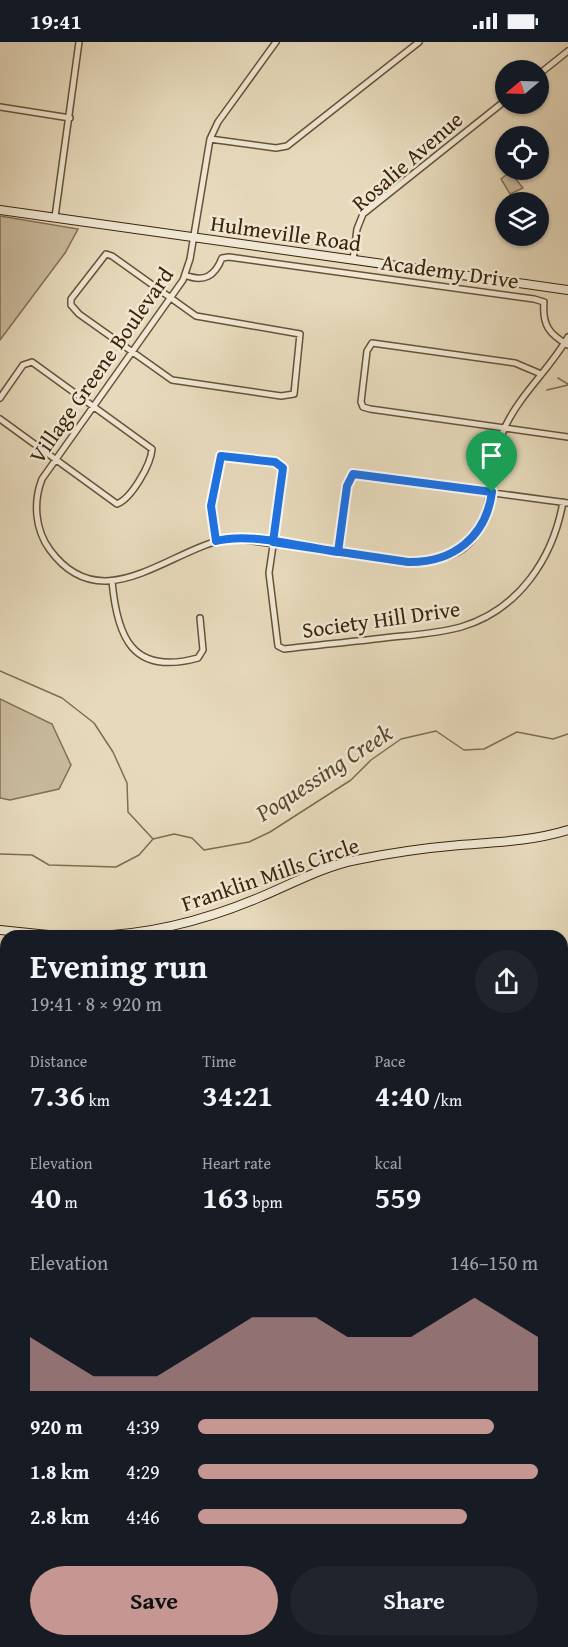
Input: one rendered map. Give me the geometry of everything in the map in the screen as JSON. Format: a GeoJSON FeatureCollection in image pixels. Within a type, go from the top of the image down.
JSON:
{"type":"FeatureCollection","features":[{"type":"Feature","properties":{"kind":"main road","name":"Hulmeville Road"},"geometry":{"type":"LineString","coordinates":[[0,210],[568,290]]}},
{"type":"Feature","properties":{"kind":"main road","name":"Franklin Mills Circle"},"geometry":{"type":"LineString","coordinates":[[162,930],[192,922],[258,898],[306,876],[353,860],[458,845],[523,840],[568,830]]}},
{"type":"Feature","properties":{"kind":"street"},"geometry":{"type":"LineString","coordinates":[[55,218],[79,42]]}},
{"type":"Feature","properties":{"kind":"street"},"geometry":{"type":"LineString","coordinates":[[276,42],[218,122],[210,139],[276,148],[287,146],[419,42]]}},
{"type":"Feature","properties":{"kind":"street"},"geometry":{"type":"LineString","coordinates":[[549,66],[568,51]]}},
{"type":"Feature","properties":{"kind":"street"},"geometry":{"type":"LineString","coordinates":[[0,107],[70,118]]}},
{"type":"Feature","properties":{"kind":"street","name":"Rosalie Avenue"},"geometry":{"type":"LineString","coordinates":[[353,260],[357,229],[363,214],[495,109]]}},
{"type":"Feature","properties":{"kind":"street","name":"Village Greene Boulevard"},"geometry":{"type":"LineString","coordinates":[[210,139],[194,238],[185,275],[42,479],[38,494],[37,514],[43,538],[54,555],[69,569],[84,576],[112,581],[145,573],[216,541],[238,538],[408,562],[429,561],[449,555],[464,546],[479,529],[488,512],[498,449],[505,427],[516,407],[566,344],[568,337]]}},
{"type":"Feature","properties":{"kind":"street"},"geometry":{"type":"LineString","coordinates":[[108,254],[190,314],[203,319],[300,334],[294,394],[281,396],[179,381],[166,377],[132,352],[73,308],[71,299],[103,256],[108,254]]}},
{"type":"Feature","properties":{"kind":"street","name":"Academy Drive"},"geometry":{"type":"LineString","coordinates":[[185,275],[197,279],[209,277],[217,270],[222,258],[229,257],[544,302],[546,328],[566,344]]}},
{"type":"Feature","properties":{"kind":"street"},"geometry":{"type":"LineString","coordinates":[[541,374],[515,363],[382,344],[369,345],[361,395],[363,407],[568,437]]}},
{"type":"Feature","properties":{"kind":"street"},"geometry":{"type":"LineString","coordinates":[[0,398],[29,361],[152,449],[151,462],[126,497],[119,504],[115,503],[0,419]]}},
{"type":"Feature","properties":{"kind":"street"},"geometry":{"type":"LineString","coordinates":[[216,541],[211,506],[218,462],[223,455],[282,465],[273,542]]}},
{"type":"Feature","properties":{"kind":"street"},"geometry":{"type":"LineString","coordinates":[[338,552],[347,486],[353,474],[566,503]]}},
{"type":"Feature","properties":{"kind":"street","name":"Society Hill Drive"},"geometry":{"type":"LineString","coordinates":[[273,542],[269,588],[276,640],[280,648],[422,634],[469,624],[493,612],[517,594],[538,570],[550,547],[566,503]]}},
{"type":"Feature","properties":{"kind":"street"},"geometry":{"type":"LineString","coordinates":[[112,581],[116,612],[123,636],[133,650],[146,659],[163,663],[198,658],[203,650],[200,618]]}},
{"type":"Feature","properties":{"kind":"shaded area"},"geometry":{"type":"Polygon","coordinates":[[[502,180],[516,180],[523,188],[514,192],[509,192],[502,180]]]}},
{"type":"Feature","properties":{"kind":"shaded area"},"geometry":{"type":"Polygon","coordinates":[[[0,216],[78,229],[65,253],[0,340],[0,216]]]}},
{"type":"Feature","properties":{"kind":"shaded area"},"geometry":{"type":"Polygon","coordinates":[[[0,699],[52,724],[71,765],[59,789],[10,800],[0,798],[0,699]]]}},
{"type":"Feature","properties":{"kind":"waterway"},"geometry":{"type":"LineString","coordinates":[[558,378],[568,384]]}},
{"type":"Feature","properties":{"kind":"waterway"},"geometry":{"type":"LineString","coordinates":[[547,390],[568,385]]}},
{"type":"Feature","properties":{"kind":"waterway"},"geometry":{"type":"LineString","coordinates":[[0,671],[62,698],[94,723],[113,752],[127,783],[128,812],[153,839]]}},
{"type":"Feature","properties":{"kind":"waterway","name":"Poquessing Creek"},"geometry":{"type":"LineString","coordinates":[[0,854],[32,855],[49,865],[116,867],[139,855],[153,839],[174,834],[192,838],[204,850],[249,842],[270,832],[351,780],[371,760],[401,739],[436,731],[464,750],[484,749],[517,732],[553,739],[568,734]]}},
{"type":"Feature","properties":{"kind":"route"},"geometry":{"type":"LineString","coordinates":[[492,492],[353,474],[347,486],[338,552],[286,544],[262,540],[231,538],[216,541],[212,527],[211,506],[218,462],[223,455],[275,462],[283,468],[283,476],[273,542],[286,544],[408,562],[438,559],[464,546],[475,536],[485,520],[492,492]]}}]}
